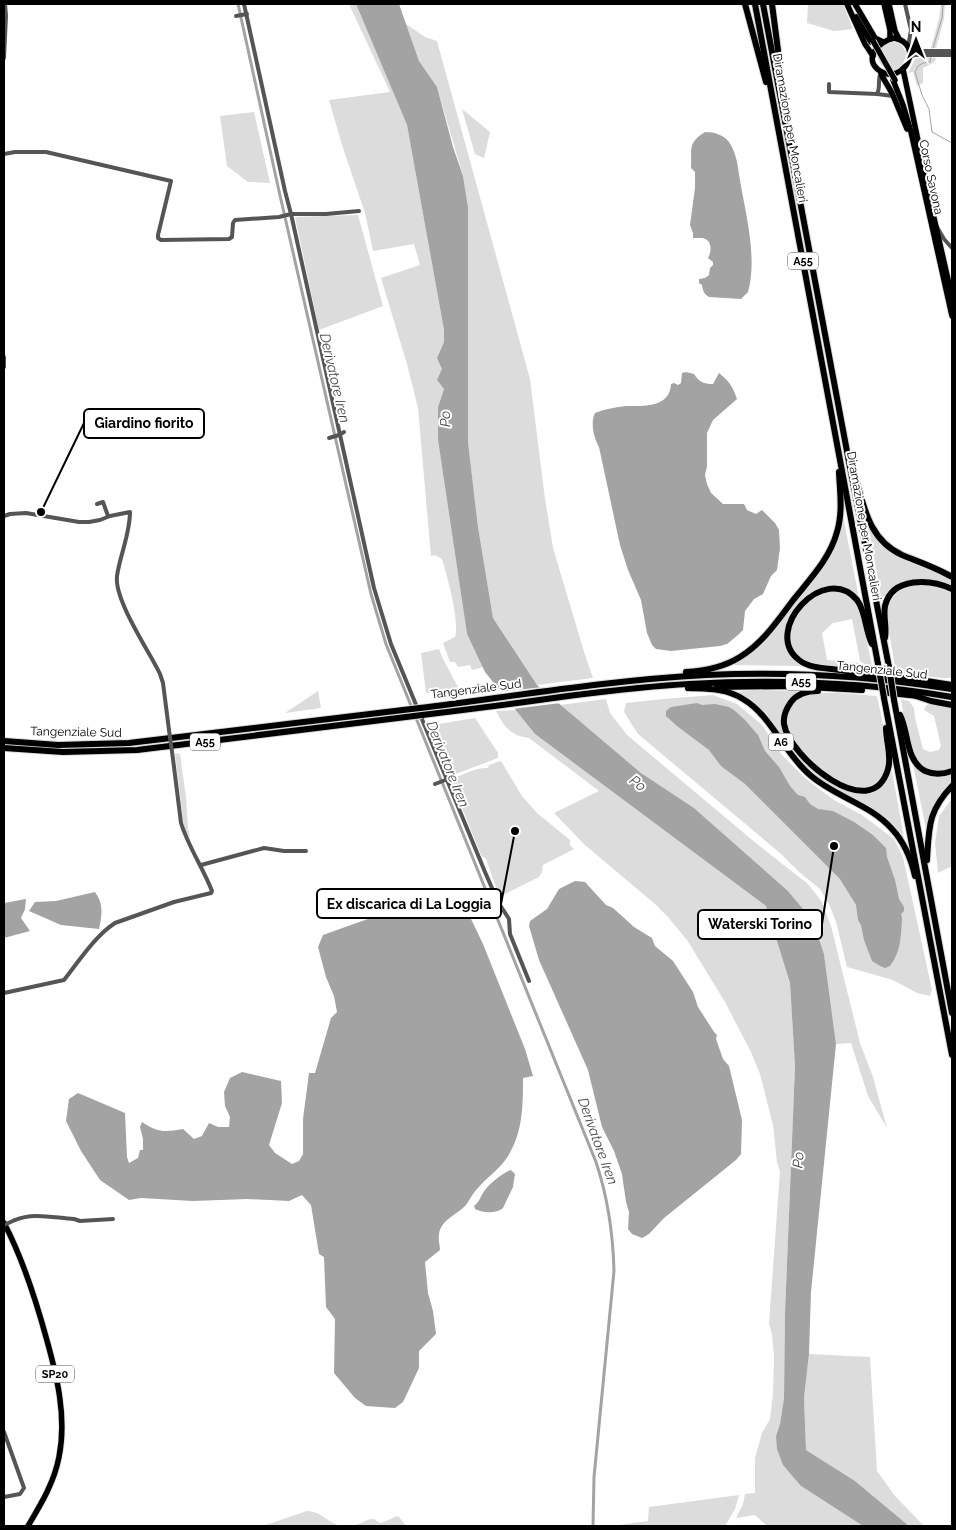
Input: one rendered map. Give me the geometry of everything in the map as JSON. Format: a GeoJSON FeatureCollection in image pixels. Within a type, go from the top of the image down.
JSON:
{"type":"FeatureCollection","features":[{"type":"Feature","properties":{"kind":"highway"},"geometry":{"type":"LineString","coordinates":[[744,4],[777,120]]}},
{"type":"Feature","properties":{"kind":"highway","name":"Diramazione per Moncalieri"},"geometry":{"type":"LineString","coordinates":[[755,4],[952,1053]]}},
{"type":"Feature","properties":{"kind":"highway","name":"Diramazione per Moncalieri"},"geometry":{"type":"LineString","coordinates":[[763,4],[952,1013]]}},
{"type":"Feature","properties":{"kind":"highway"},"geometry":{"type":"LineString","coordinates":[[772,4],[780,58],[780,89]]}},
{"type":"Feature","properties":{"kind":"highway"},"geometry":{"type":"LineString","coordinates":[[647,683],[671,674],[709,669],[726,664],[746,652],[768,632],[823,562],[838,531],[841,508],[839,453]]}},
{"type":"Feature","properties":{"kind":"highway"},"geometry":{"type":"LineString","coordinates":[[849,462],[855,475],[872,530],[895,552],[952,577]]}},
{"type":"Feature","properties":{"kind":"highway"},"geometry":{"type":"LineString","coordinates":[[884,642],[886,606],[889,597],[895,590],[909,583],[922,582],[934,582],[952,589]]}},
{"type":"Feature","properties":{"kind":"highway"},"geometry":{"type":"LineString","coordinates":[[876,652],[866,630],[862,608],[854,597],[842,590],[831,589],[808,598],[796,611],[791,622],[788,638],[791,651],[797,659],[806,664],[851,672],[952,685]]}},
{"type":"Feature","properties":{"kind":"highway"},"geometry":{"type":"LineString","coordinates":[[794,674],[851,672]]}},
{"type":"Feature","properties":{"kind":"highway","name":"Tangenziale Sud"},"geometry":{"type":"LineString","coordinates":[[4,748],[63,752],[137,750],[612,691],[647,683],[717,675],[794,674],[880,680],[952,689]]}},
{"type":"Feature","properties":{"kind":"highway"},"geometry":{"type":"LineString","coordinates":[[929,681],[952,680]]}},
{"type":"Feature","properties":{"kind":"highway","name":"Tangenziale Sud"},"geometry":{"type":"LineString","coordinates":[[4,741],[58,745],[129,744],[608,684],[795,682],[866,686],[952,698]]}},
{"type":"Feature","properties":{"kind":"highway","name":"A6"},"geometry":{"type":"LineString","coordinates":[[647,683],[726,691],[752,704],[765,718],[794,759],[809,775],[829,789],[886,822],[898,835],[906,849],[926,914]]}},
{"type":"Feature","properties":{"kind":"highway"},"geometry":{"type":"LineString","coordinates":[[688,688],[760,686],[844,688]]}},
{"type":"Feature","properties":{"kind":"highway"},"geometry":{"type":"LineString","coordinates":[[844,688],[800,694],[790,704],[784,717],[787,732],[796,747],[817,769],[835,782],[850,789],[861,791],[872,789],[881,783],[887,773],[890,762],[886,730],[887,714]]}},
{"type":"Feature","properties":{"kind":"highway","name":"A55"},"geometry":{"type":"LineString","coordinates":[[844,688],[952,698]]}},
{"type":"Feature","properties":{"kind":"highway"},"geometry":{"type":"LineString","coordinates":[[915,696],[952,705]]}},
{"type":"Feature","properties":{"kind":"highway"},"geometry":{"type":"LineString","coordinates":[[896,710],[903,720],[910,752],[919,766],[935,774],[952,770]]}},
{"type":"Feature","properties":{"kind":"highway"},"geometry":{"type":"LineString","coordinates":[[926,869],[928,832],[931,820],[938,804],[952,786]]}},
{"type":"Feature","properties":{"kind":"main road","name":"Corso Savona"},"geometry":{"type":"LineString","coordinates":[[851,4],[903,99],[938,227],[952,297]]}},
{"type":"Feature","properties":{"kind":"main road"},"geometry":{"type":"LineString","coordinates":[[851,4],[875,38],[883,42]]}},
{"type":"Feature","properties":{"kind":"main road"},"geometry":{"type":"LineString","coordinates":[[851,4],[864,44],[873,56]]}},
{"type":"Feature","properties":{"kind":"main road"},"geometry":{"type":"LineString","coordinates":[[884,4],[890,30],[890,39]]}},
{"type":"Feature","properties":{"kind":"main road"},"geometry":{"type":"LineString","coordinates":[[881,72],[891,74],[903,69],[910,57],[909,48],[900,40],[895,31],[889,4]]}},
{"type":"Feature","properties":{"kind":"main road"},"geometry":{"type":"LineString","coordinates":[[900,40],[890,39],[876,48],[873,56],[874,65],[881,72],[893,96],[920,162]]}},
{"type":"Feature","properties":{"kind":"main road"},"geometry":{"type":"LineString","coordinates":[[903,69],[920,162]]}},
{"type":"Feature","properties":{"kind":"main road","name":"Corso Savona"},"geometry":{"type":"LineString","coordinates":[[920,162],[952,316]]}},
{"type":"Feature","properties":{"kind":"main road","name":"SP20"},"geometry":{"type":"LineString","coordinates":[[4,1224],[17,1248],[37,1303],[53,1364],[62,1417],[62,1437],[55,1473],[46,1496],[28,1526]]}},
{"type":"Feature","properties":{"kind":"street"},"geometry":{"type":"LineString","coordinates":[[4,58],[5,4]]}},
{"type":"Feature","properties":{"kind":"street"},"geometry":{"type":"LineString","coordinates":[[244,4],[378,606],[391,644],[498,902],[510,919],[510,934],[529,981]]}},
{"type":"Feature","properties":{"kind":"street"},"geometry":{"type":"LineString","coordinates":[[905,4],[911,30],[909,48],[952,51]]}},
{"type":"Feature","properties":{"kind":"street"},"geometry":{"type":"LineString","coordinates":[[236,16],[246,14]]}},
{"type":"Feature","properties":{"kind":"street"},"geometry":{"type":"LineString","coordinates":[[900,40],[911,30]]}},
{"type":"Feature","properties":{"kind":"street"},"geometry":{"type":"LineString","coordinates":[[910,57],[915,55],[952,55]]}},
{"type":"Feature","properties":{"kind":"street"},"geometry":{"type":"LineString","coordinates":[[877,94],[879,92],[878,77],[881,72]]}},
{"type":"Feature","properties":{"kind":"street"},"geometry":{"type":"LineString","coordinates":[[829,84],[829,92],[893,96]]}},
{"type":"Feature","properties":{"kind":"street"},"geometry":{"type":"LineString","coordinates":[[4,154],[46,152],[171,181],[158,235],[158,238],[161,240],[229,239],[232,237],[235,220],[279,217],[291,214],[326,214],[359,211]]}},
{"type":"Feature","properties":{"kind":"street"},"geometry":{"type":"LineString","coordinates":[[938,227],[944,239],[952,248]]}},
{"type":"Feature","properties":{"kind":"street"},"geometry":{"type":"LineString","coordinates":[[4,358],[4,367]]}},
{"type":"Feature","properties":{"kind":"street"},"geometry":{"type":"LineString","coordinates":[[329,438],[341,434]]}},
{"type":"Feature","properties":{"kind":"street"},"geometry":{"type":"LineString","coordinates":[[97,504],[103,502],[108,516]]}},
{"type":"Feature","properties":{"kind":"street"},"geometry":{"type":"LineString","coordinates":[[4,516],[26,513],[89,522],[130,512],[130,522],[117,576],[118,588],[124,607],[163,683],[181,823],[212,891],[174,902],[110,926],[87,949],[64,980],[4,993]]}},
{"type":"Feature","properties":{"kind":"street"},"geometry":{"type":"LineString","coordinates":[[435,784],[448,779]]}},
{"type":"Feature","properties":{"kind":"street"},"geometry":{"type":"LineString","coordinates":[[201,865],[264,848],[284,851],[306,851]]}},
{"type":"Feature","properties":{"kind":"street"},"geometry":{"type":"LineString","coordinates":[[4,1224],[23,1216],[113,1220]]}},
{"type":"Feature","properties":{"kind":"street"},"geometry":{"type":"LineString","coordinates":[[4,1432],[24,1488],[20,1494],[4,1497]]}},
{"type":"Feature","properties":{"kind":"shaded area"},"geometry":{"type":"Polygon","coordinates":[[[349,4],[356,4],[407,125],[444,330],[444,342],[437,358],[443,369],[437,380],[444,389],[438,407],[438,440],[467,634],[483,667],[472,670],[470,665],[458,667],[455,662],[450,662],[443,643],[455,637],[456,621],[450,587],[442,559],[435,555],[431,556],[418,408],[381,278],[420,265],[414,244],[373,251],[365,213],[329,100],[390,92],[349,4]]]}},
{"type":"Feature","properties":{"kind":"shaded area"},"geometry":{"type":"Polygon","coordinates":[[[808,4],[843,4],[853,29],[834,31],[807,23],[808,4]]]}},
{"type":"Feature","properties":{"kind":"shaded area"},"geometry":{"type":"Polygon","coordinates":[[[941,4],[945,4],[944,19],[936,48],[931,48],[939,18],[941,4]]]}},
{"type":"Feature","properties":{"kind":"shaded area"},"geometry":{"type":"Polygon","coordinates":[[[406,24],[425,37],[437,41],[530,379],[553,548],[593,678],[537,685],[493,618],[478,527],[468,442],[468,207],[463,176],[437,87],[419,61],[406,24]]]}},
{"type":"Feature","properties":{"kind":"shaded area"},"geometry":{"type":"Polygon","coordinates":[[[892,42],[902,46],[906,56],[902,66],[892,70],[882,66],[878,56],[882,46],[892,42]]]}},
{"type":"Feature","properties":{"kind":"shaded area"},"geometry":{"type":"Polygon","coordinates":[[[924,57],[937,58],[933,63],[923,68],[923,83],[917,86],[913,72],[908,73],[915,59],[924,57]]]}},
{"type":"Feature","properties":{"kind":"shaded area"},"geometry":{"type":"Polygon","coordinates":[[[462,109],[490,132],[484,158],[475,154],[462,109]]]}},
{"type":"Feature","properties":{"kind":"shaded area"},"geometry":{"type":"Polygon","coordinates":[[[254,112],[270,183],[248,182],[227,166],[220,116],[254,112]]]}},
{"type":"Feature","properties":{"kind":"shaded area"},"geometry":{"type":"Polygon","coordinates":[[[358,215],[383,306],[319,330],[295,217],[358,215]]]}},
{"type":"Feature","properties":{"kind":"shaded area"},"geometry":{"type":"Polygon","coordinates":[[[843,516],[859,598],[847,589],[824,590],[812,593],[800,602],[788,623],[785,639],[789,652],[802,666],[730,665],[766,638],[840,534],[843,516]]]}},
{"type":"Feature","properties":{"kind":"shaded area"},"geometry":{"type":"Polygon","coordinates":[[[869,529],[893,554],[952,580],[952,586],[935,580],[910,580],[882,602],[869,529]]]}},
{"type":"Feature","properties":{"kind":"shaded area"},"geometry":{"type":"Polygon","coordinates":[[[912,585],[933,587],[952,593],[952,678],[896,673],[888,620],[889,605],[896,594],[912,585]]]}},
{"type":"Feature","properties":{"kind":"shaded area"},"geometry":{"type":"Polygon","coordinates":[[[831,591],[847,596],[857,605],[862,618],[873,670],[860,661],[852,619],[833,623],[822,633],[827,660],[859,663],[862,667],[860,669],[816,665],[802,659],[796,653],[791,637],[792,628],[799,612],[810,600],[831,591]]]}},
{"type":"Feature","properties":{"kind":"shaded area"},"geometry":{"type":"Polygon","coordinates":[[[439,649],[458,687],[457,690],[426,693],[421,653],[439,649]]]}},
{"type":"Feature","properties":{"kind":"shaded area"},"geometry":{"type":"Polygon","coordinates":[[[755,690],[798,691],[789,700],[782,715],[786,737],[840,787],[853,793],[866,794],[885,783],[892,771],[904,838],[882,815],[819,780],[798,760],[766,713],[736,692],[755,690]]]}},
{"type":"Feature","properties":{"kind":"shaded area"},"geometry":{"type":"Polygon","coordinates":[[[318,691],[321,708],[285,713],[318,691]]]}},
{"type":"Feature","properties":{"kind":"shaded area"},"geometry":{"type":"Polygon","coordinates":[[[811,693],[877,696],[888,758],[884,772],[873,785],[865,788],[855,787],[831,775],[807,755],[790,733],[787,718],[790,708],[801,698],[811,693]]]}},
{"type":"Feature","properties":{"kind":"shaded area"},"geometry":{"type":"Polygon","coordinates":[[[713,695],[737,704],[762,725],[782,755],[805,778],[834,800],[862,815],[894,839],[903,857],[932,990],[930,996],[917,993],[893,980],[847,967],[836,922],[829,904],[820,889],[638,734],[624,712],[626,703],[713,695]]]}},
{"type":"Feature","properties":{"kind":"shaded area"},"geometry":{"type":"Polygon","coordinates":[[[606,699],[610,713],[627,735],[757,844],[808,884],[822,902],[831,926],[860,1043],[873,1077],[887,1128],[868,1096],[851,1043],[836,1044],[824,954],[813,921],[788,891],[694,808],[641,773],[560,705],[606,699]]]}},
{"type":"Feature","properties":{"kind":"shaded area"},"geometry":{"type":"Polygon","coordinates":[[[901,699],[909,701],[914,708],[923,749],[930,752],[939,750],[941,746],[934,716],[924,710],[925,707],[929,703],[952,708],[952,768],[938,772],[927,769],[918,762],[908,738],[901,699]]]}},
{"type":"Feature","properties":{"kind":"shaded area"},"geometry":{"type":"Polygon","coordinates":[[[516,710],[535,734],[766,906],[790,983],[795,1066],[785,1313],[784,1398],[776,1436],[801,1486],[863,1526],[767,1526],[755,1515],[736,1518],[743,1504],[745,1494],[755,1493],[755,1458],[762,1433],[770,1419],[773,1393],[774,1357],[769,1324],[780,1171],[777,1162],[773,1125],[760,1074],[751,1052],[725,1002],[687,940],[655,904],[585,845],[554,813],[599,791],[529,738],[517,735],[509,730],[496,711],[516,710]]]}},
{"type":"Feature","properties":{"kind":"shaded area"},"geometry":{"type":"Polygon","coordinates":[[[475,718],[498,753],[498,758],[453,775],[448,774],[427,726],[475,718]]]}},
{"type":"Feature","properties":{"kind":"shaded area"},"geometry":{"type":"Polygon","coordinates":[[[175,753],[180,754],[190,839],[184,829],[175,753]]]}},
{"type":"Feature","properties":{"kind":"shaded area"},"geometry":{"type":"Polygon","coordinates":[[[501,761],[522,796],[537,813],[570,840],[570,845],[574,849],[543,865],[539,877],[503,895],[498,893],[499,890],[496,887],[486,859],[481,855],[452,783],[454,778],[475,770],[488,768],[489,765],[501,761]]]}},
{"type":"Feature","properties":{"kind":"shaded area"},"geometry":{"type":"Polygon","coordinates":[[[913,765],[918,768],[952,773],[952,783],[936,804],[926,829],[913,765]]]}},
{"type":"Feature","properties":{"kind":"shaded area"},"geometry":{"type":"Polygon","coordinates":[[[952,799],[952,866],[938,873],[935,843],[939,816],[952,799]]]}},
{"type":"Feature","properties":{"kind":"shaded area"},"geometry":{"type":"Polygon","coordinates":[[[809,1354],[870,1357],[877,1471],[895,1496],[924,1526],[909,1526],[855,1481],[806,1450],[804,1398],[809,1354]]]}},
{"type":"Feature","properties":{"kind":"shaded area"},"geometry":{"type":"Polygon","coordinates":[[[739,1495],[735,1509],[725,1526],[611,1526],[648,1521],[649,1507],[739,1495]]]}},
{"type":"Feature","properties":{"kind":"shaded area"},"geometry":{"type":"Polygon","coordinates":[[[307,1511],[316,1513],[341,1526],[263,1526],[307,1511]]]}},
{"type":"Feature","properties":{"kind":"shaded area"},"geometry":{"type":"Polygon","coordinates":[[[397,1516],[406,1526],[354,1526],[370,1519],[380,1523],[397,1516]]]}},
{"type":"Feature","properties":{"kind":"water","name":"Po"},"geometry":{"type":"Polygon","coordinates":[[[356,4],[399,4],[419,61],[437,87],[463,176],[468,207],[468,442],[478,527],[493,618],[537,685],[641,773],[694,808],[788,891],[813,921],[824,954],[836,1044],[811,1292],[809,1354],[804,1398],[806,1450],[855,1481],[909,1526],[863,1526],[801,1486],[783,1465],[777,1449],[776,1436],[784,1398],[785,1313],[795,1066],[790,983],[766,906],[535,734],[485,672],[467,634],[438,440],[438,407],[444,389],[437,380],[442,369],[437,358],[444,342],[444,330],[407,125],[356,4]]]}},
{"type":"Feature","properties":{"kind":"water"},"geometry":{"type":"Polygon","coordinates":[[[705,132],[719,134],[724,137],[732,147],[737,163],[748,226],[752,267],[748,292],[741,299],[709,297],[699,283],[699,279],[709,275],[710,268],[713,265],[713,262],[708,258],[710,249],[708,241],[702,238],[693,238],[690,225],[695,188],[695,172],[691,168],[692,147],[695,140],[705,132]]]}},
{"type":"Feature","properties":{"kind":"water"},"geometry":{"type":"Polygon","coordinates":[[[682,373],[694,374],[698,379],[707,384],[713,384],[719,373],[730,384],[737,399],[713,420],[707,433],[707,466],[705,475],[711,493],[723,504],[744,504],[747,510],[756,514],[762,510],[779,530],[780,548],[777,570],[771,576],[763,594],[754,599],[745,611],[743,630],[738,635],[727,644],[720,646],[671,651],[656,649],[652,645],[647,633],[641,600],[620,545],[599,447],[594,435],[593,421],[595,413],[603,410],[661,402],[666,398],[671,384],[678,385],[681,383],[682,373]]]}},
{"type":"Feature","properties":{"kind":"water"},"geometry":{"type":"Polygon","coordinates":[[[697,703],[702,705],[715,704],[734,710],[758,735],[765,751],[779,767],[790,786],[798,795],[805,797],[810,804],[818,809],[833,811],[854,822],[873,835],[886,848],[899,899],[904,907],[904,911],[901,914],[900,943],[894,961],[890,966],[885,968],[872,961],[858,920],[856,905],[840,879],[745,784],[721,766],[709,750],[666,716],[666,711],[671,707],[697,703]]]}},
{"type":"Feature","properties":{"kind":"water"},"geometry":{"type":"Polygon","coordinates":[[[575,881],[585,882],[606,905],[613,908],[634,927],[652,938],[655,946],[673,961],[693,992],[698,1007],[717,1035],[716,1039],[723,1059],[729,1066],[742,1120],[741,1154],[736,1160],[642,1238],[632,1234],[628,1229],[629,1212],[622,1174],[614,1151],[602,1127],[588,1070],[539,960],[529,926],[530,921],[547,909],[559,889],[575,881]]]}},
{"type":"Feature","properties":{"kind":"water"},"geometry":{"type":"Polygon","coordinates":[[[446,891],[458,892],[483,944],[525,1049],[533,1076],[523,1078],[519,1128],[508,1156],[475,1191],[466,1205],[442,1225],[439,1237],[440,1250],[425,1262],[428,1293],[436,1334],[419,1351],[419,1368],[403,1402],[395,1408],[366,1406],[355,1398],[334,1373],[335,1319],[326,1307],[324,1257],[319,1254],[311,1205],[302,1195],[289,1201],[247,1199],[193,1201],[141,1198],[129,1200],[100,1180],[81,1151],[66,1121],[69,1099],[78,1093],[125,1113],[127,1157],[129,1163],[138,1158],[140,1150],[143,1150],[140,1127],[142,1122],[162,1131],[183,1129],[194,1139],[202,1136],[209,1123],[218,1127],[229,1127],[230,1117],[225,1106],[224,1092],[230,1078],[242,1072],[281,1081],[282,1103],[269,1145],[275,1153],[292,1164],[299,1161],[303,1154],[303,1119],[309,1073],[315,1073],[331,1018],[337,1012],[334,996],[326,977],[318,947],[323,935],[446,891]]]}},
{"type":"Feature","properties":{"kind":"water"},"geometry":{"type":"Polygon","coordinates":[[[95,892],[102,910],[99,929],[61,925],[29,911],[35,902],[56,901],[95,892]]]}},
{"type":"Feature","properties":{"kind":"water"},"geometry":{"type":"Polygon","coordinates":[[[26,899],[25,909],[21,918],[30,931],[4,938],[4,903],[26,899]]]}},
{"type":"Feature","properties":{"kind":"water"},"geometry":{"type":"Polygon","coordinates":[[[511,1170],[515,1174],[513,1187],[503,1208],[489,1212],[475,1209],[474,1206],[488,1186],[511,1170]]]}},
{"type":"Feature","properties":{"kind":"pier"},"geometry":{"type":"Polygon","coordinates":[[[543,687],[561,703],[512,709],[498,692],[543,687]]]}},
{"type":"Feature","properties":{"kind":"waterway","name":"Derivatore Iren"},"geometry":{"type":"LineString","coordinates":[[238,4],[371,594],[386,644],[596,1162],[604,1189],[611,1229],[614,1271],[594,1477],[593,1526]]}},
{"type":"Feature","properties":{"kind":"waterway"},"geometry":{"type":"LineString","coordinates":[[933,48],[942,18],[943,4]]}},
{"type":"Feature","properties":{"kind":"waterway"},"geometry":{"type":"LineString","coordinates":[[931,57],[930,62],[918,66],[915,72],[922,95],[929,109],[932,132],[952,143]]}},
{"type":"Feature","properties":{"kind":"place","name":"Giardino fiorito"},"geometry":{"type":"Point","coordinates":[41,512]}},
{"type":"Feature","properties":{"kind":"place","name":"Ex discarica di La Loggia"},"geometry":{"type":"Point","coordinates":[515,831]}},
{"type":"Feature","properties":{"kind":"place","name":"Waterski Torino"},"geometry":{"type":"Point","coordinates":[834,846]}}]}
